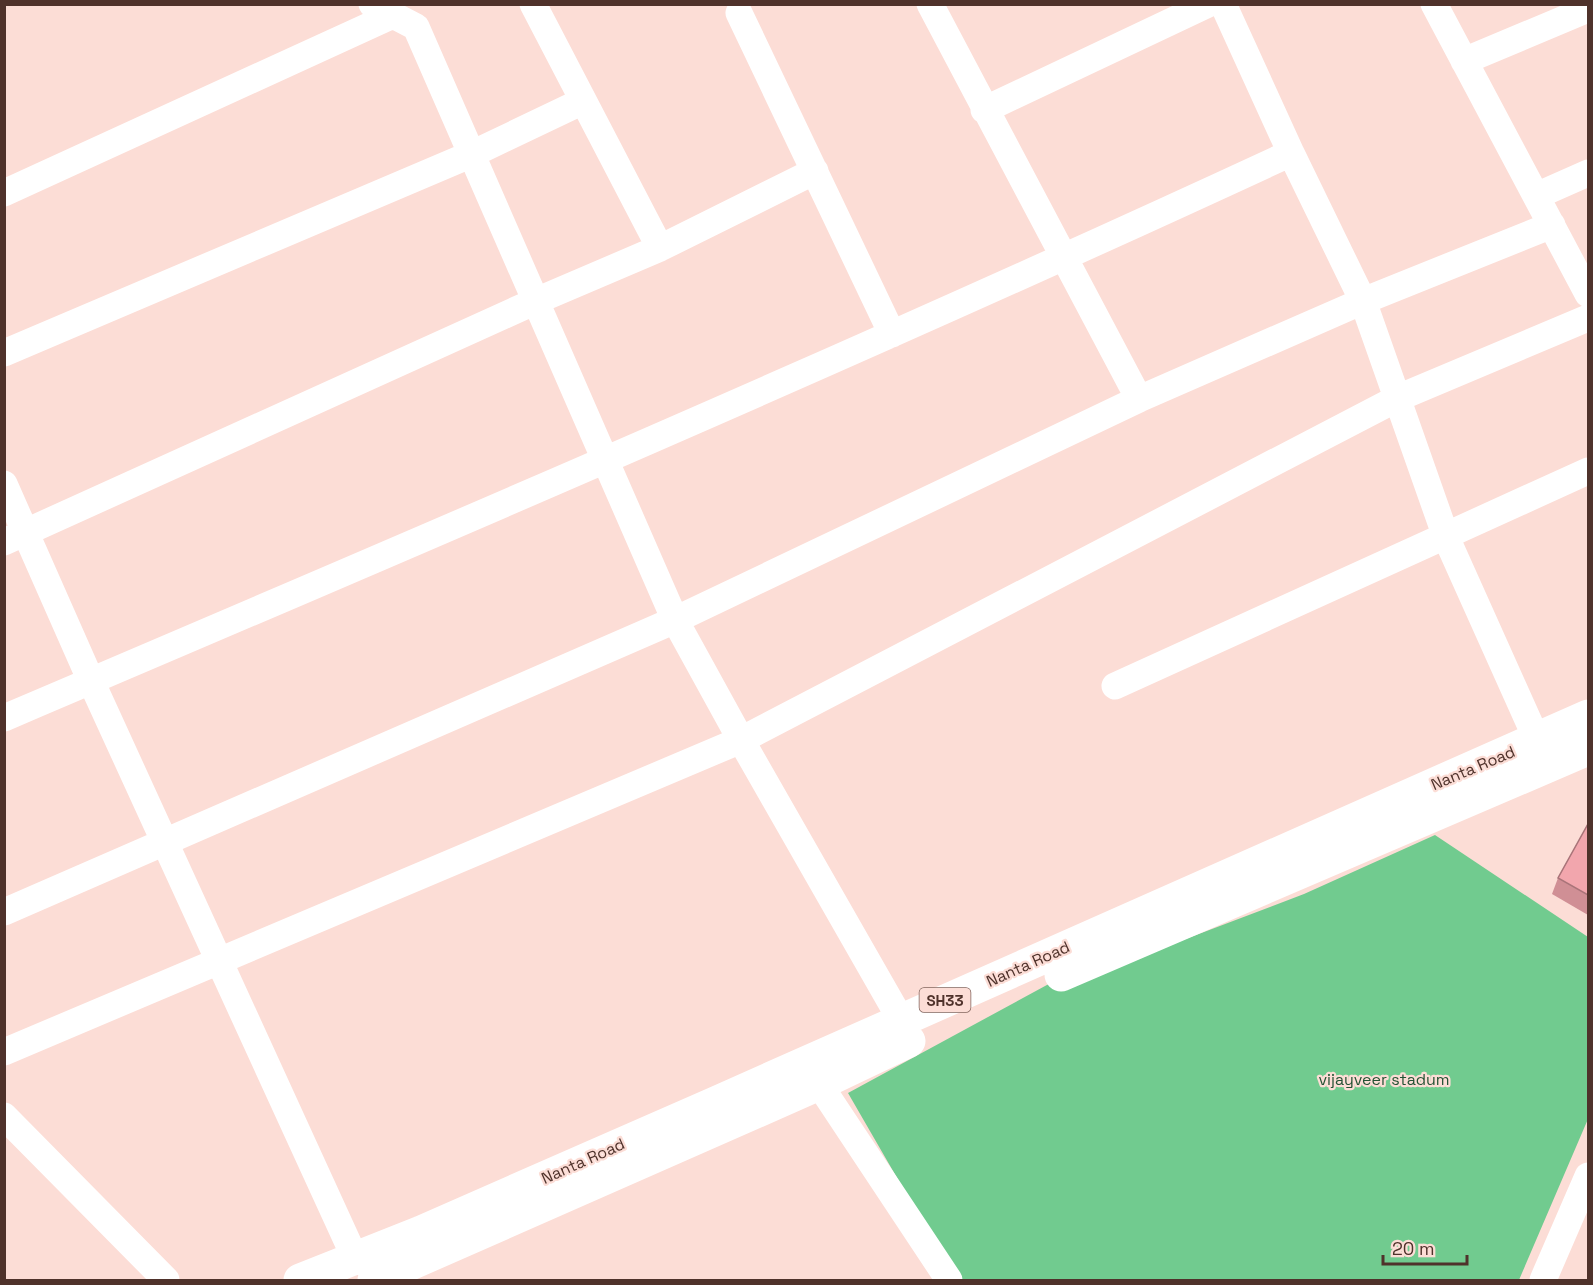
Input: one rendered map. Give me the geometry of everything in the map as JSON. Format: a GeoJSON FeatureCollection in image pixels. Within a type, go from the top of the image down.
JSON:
{"type":"FeatureCollection","features":[{"type":"Feature","properties":{"kind":"main road","name":"Nanta Road"},"geometry":{"type":"LineString","coordinates":[[365,1269],[901,1020],[1588,716]]}},
{"type":"Feature","properties":{"kind":"main road","name":"Nanta Road"},"geometry":{"type":"LineString","coordinates":[[300,1281],[365,1269],[819,1084],[897,1046],[1284,877],[1588,749]]}},
{"type":"Feature","properties":{"kind":"street"},"geometry":{"type":"LineString","coordinates":[[532,4],[660,248]]}},
{"type":"Feature","properties":{"kind":"street"},"geometry":{"type":"LineString","coordinates":[[930,4],[1062,259],[1139,399]]}},
{"type":"Feature","properties":{"kind":"street"},"geometry":{"type":"LineString","coordinates":[[984,110],[1208,4]]}},
{"type":"Feature","properties":{"kind":"street"},"geometry":{"type":"LineString","coordinates":[[1223,4],[1291,153],[1363,301],[1446,537],[1537,740]]}},
{"type":"Feature","properties":{"kind":"street"},"geometry":{"type":"LineString","coordinates":[[1434,4],[1588,294]]}},
{"type":"Feature","properties":{"kind":"street"},"geometry":{"type":"LineString","coordinates":[[743,7],[815,171],[892,334]]}},
{"type":"Feature","properties":{"kind":"street"},"geometry":{"type":"LineString","coordinates":[[1464,61],[1588,9]]}},
{"type":"Feature","properties":{"kind":"street"},"geometry":{"type":"LineString","coordinates":[[4,193],[383,10],[416,27],[675,620],[901,1020]]}},
{"type":"Feature","properties":{"kind":"street"},"geometry":{"type":"LineString","coordinates":[[4,353],[472,154],[583,101]]}},
{"type":"Feature","properties":{"kind":"street"},"geometry":{"type":"LineString","coordinates":[[4,718],[606,460],[1062,259],[1291,153]]}},
{"type":"Feature","properties":{"kind":"street"},"geometry":{"type":"LineString","coordinates":[[15,538],[536,301],[660,248],[815,171]]}},
{"type":"Feature","properties":{"kind":"street"},"geometry":{"type":"LineString","coordinates":[[1536,196],[1588,173]]}},
{"type":"Feature","properties":{"kind":"street"},"geometry":{"type":"LineString","coordinates":[[4,912],[164,840],[675,620],[1139,399],[1363,301],[1552,225]]}},
{"type":"Feature","properties":{"kind":"street"},"geometry":{"type":"LineString","coordinates":[[4,1052],[741,740],[1398,398],[1588,318]]}},
{"type":"Feature","properties":{"kind":"street"},"geometry":{"type":"LineString","coordinates":[[1115,686],[1588,471]]}},
{"type":"Feature","properties":{"kind":"street"},"geometry":{"type":"LineString","coordinates":[[4,484],[15,538],[91,681],[365,1269]]}},
{"type":"Feature","properties":{"kind":"street"},"geometry":{"type":"LineString","coordinates":[[819,1084],[950,1281]]}},
{"type":"Feature","properties":{"kind":"street"},"geometry":{"type":"LineString","coordinates":[[10,1128],[166,1281]]}},
{"type":"Feature","properties":{"kind":"street"},"geometry":{"type":"LineString","coordinates":[[1543,1281],[1588,1176]]}},
{"type":"Feature","properties":{"kind":"green space","name":"vijayveer stadum"},"geometry":{"type":"Polygon","coordinates":[[[1435,835],[1588,937],[1588,1119],[1519,1280],[956,1280],[848,1093],[1093,960],[1175,943],[1304,894],[1435,835]]]}},
{"type":"Feature","properties":{"kind":"building"},"geometry":{"type":"Polygon","coordinates":[[[1588,824],[1588,895],[1558,878],[1588,824]]]}}]}
